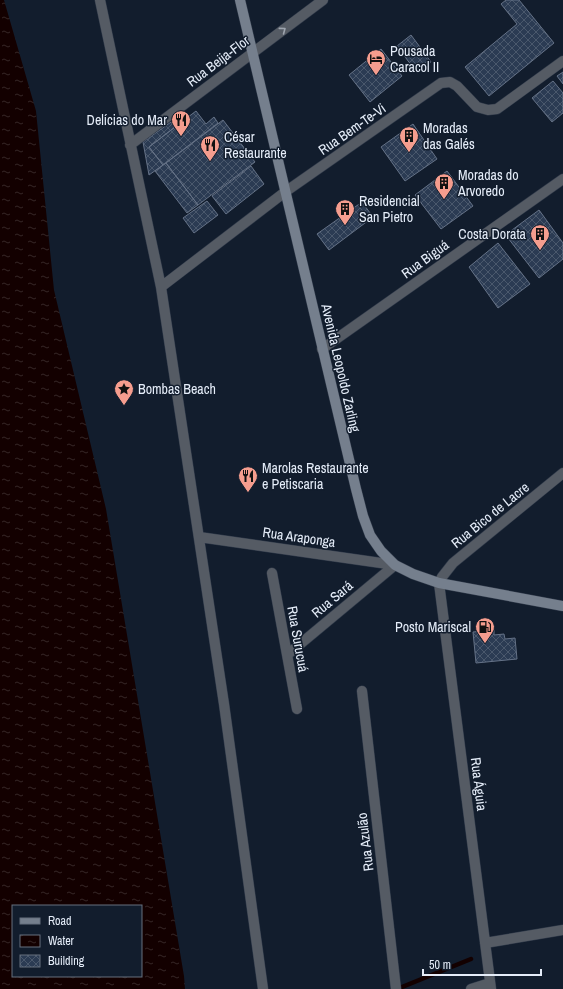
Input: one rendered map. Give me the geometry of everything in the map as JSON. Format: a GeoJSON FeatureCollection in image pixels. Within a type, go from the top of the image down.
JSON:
{"type":"FeatureCollection","features":[{"type":"Feature","properties":{"kind":"main road","name":"Avenida Leopoldo Zarling"},"geometry":{"type":"LineString","coordinates":[[240,0],[322,349],[363,516],[370,535],[381,551],[395,565],[413,574],[439,583],[563,606]]}},
{"type":"Feature","properties":{"kind":"street"},"geometry":{"type":"LineString","coordinates":[[100,0],[161,287],[225,711],[263,989]]}},
{"type":"Feature","properties":{"kind":"street","name":"Rua Beija-Flor"},"geometry":{"type":"LineString","coordinates":[[130,144],[323,0]]}},
{"type":"Feature","properties":{"kind":"street","name":"Rua Bem-Te-Vi"},"geometry":{"type":"LineString","coordinates":[[161,287],[285,192],[441,83],[450,82],[457,86],[477,107],[488,110],[497,109],[563,61]]}},
{"type":"Feature","properties":{"kind":"street","name":"Rua Biguá"},"geometry":{"type":"LineString","coordinates":[[322,349],[563,179]]}},
{"type":"Feature","properties":{"kind":"street","name":"Rua Bico de Lacre"},"geometry":{"type":"LineString","coordinates":[[439,583],[453,563],[563,473]]}},
{"type":"Feature","properties":{"kind":"street","name":"Rua Araponga"},"geometry":{"type":"LineString","coordinates":[[198,537],[395,565]]}},
{"type":"Feature","properties":{"kind":"street","name":"Rua Sará"},"geometry":{"type":"LineString","coordinates":[[287,655],[395,565]]}},
{"type":"Feature","properties":{"kind":"street","name":"Rua Surucuá"},"geometry":{"type":"LineString","coordinates":[[272,573],[297,709]]}},
{"type":"Feature","properties":{"kind":"street","name":"Rua Águia"},"geometry":{"type":"LineString","coordinates":[[439,583],[491,986]]}},
{"type":"Feature","properties":{"kind":"street","name":"Rua Azulão"},"geometry":{"type":"LineString","coordinates":[[362,691],[396,989]]}},
{"type":"Feature","properties":{"kind":"street"},"geometry":{"type":"LineString","coordinates":[[485,943],[563,930]]}},
{"type":"Feature","properties":{"kind":"street"},"geometry":{"type":"LineString","coordinates":[[471,989],[491,986]]}},
{"type":"Feature","properties":{"kind":"water"},"geometry":{"type":"Polygon","coordinates":[[[0,0],[4,0],[36,111],[54,290],[106,509],[185,989],[0,989],[0,0]]]}},
{"type":"Feature","properties":{"kind":"building"},"geometry":{"type":"Polygon","coordinates":[[[506,0],[519,0],[554,43],[489,96],[465,67],[517,24],[501,4],[506,0]]]}},
{"type":"Feature","properties":{"kind":"building"},"geometry":{"type":"Polygon","coordinates":[[[411,35],[431,62],[417,73],[397,46],[411,35]]]}},
{"type":"Feature","properties":{"kind":"building","name":"Pousada Caracol II"},"geometry":{"type":"Polygon","coordinates":[[[381,49],[402,76],[370,102],[349,75],[381,49]]]}},
{"type":"Feature","properties":{"kind":"building"},"geometry":{"type":"Polygon","coordinates":[[[563,72],[563,84],[557,76],[563,72]]]}},
{"type":"Feature","properties":{"kind":"building"},"geometry":{"type":"Polygon","coordinates":[[[553,81],[563,93],[563,113],[552,122],[532,98],[553,81]]]}},
{"type":"Feature","properties":{"kind":"building","name":"Delícias do Mar"},"geometry":{"type":"Polygon","coordinates":[[[196,111],[206,124],[214,117],[218,123],[163,165],[149,147],[196,111]]]}},
{"type":"Feature","properties":{"kind":"building","name":"César Restaurante"},"geometry":{"type":"Polygon","coordinates":[[[223,120],[255,162],[198,205],[166,163],[223,120]]]}},
{"type":"Feature","properties":{"kind":"building"},"geometry":{"type":"Polygon","coordinates":[[[171,122],[175,127],[149,147],[163,165],[149,175],[143,142],[171,122]]]}},
{"type":"Feature","properties":{"kind":"building","name":"Moradas das Galés"},"geometry":{"type":"Polygon","coordinates":[[[413,124],[437,159],[405,181],[381,147],[413,124]]]}},
{"type":"Feature","properties":{"kind":"building"},"geometry":{"type":"Polygon","coordinates":[[[166,163],[198,205],[187,213],[155,171],[166,163]]]}},
{"type":"Feature","properties":{"kind":"building"},"geometry":{"type":"Polygon","coordinates":[[[251,166],[264,184],[226,214],[212,196],[251,166]]]}},
{"type":"Feature","properties":{"kind":"building","name":"Moradas do Arvoredo"},"geometry":{"type":"Polygon","coordinates":[[[447,171],[473,206],[441,229],[415,195],[447,171]]]}},
{"type":"Feature","properties":{"kind":"building"},"geometry":{"type":"Polygon","coordinates":[[[207,201],[218,215],[194,233],[183,218],[207,201]]]}},
{"type":"Feature","properties":{"kind":"building","name":"Residencial San Pietro"},"geometry":{"type":"Polygon","coordinates":[[[362,202],[373,217],[329,250],[317,234],[362,202]]]}},
{"type":"Feature","properties":{"kind":"building","name":"Costa Dorata"},"geometry":{"type":"Polygon","coordinates":[[[539,210],[563,243],[563,259],[539,278],[508,238],[508,233],[539,210]]]}},
{"type":"Feature","properties":{"kind":"building"},"geometry":{"type":"Polygon","coordinates":[[[498,243],[530,284],[498,308],[469,267],[498,243]]]}},
{"type":"Feature","properties":{"kind":"building"},"geometry":{"type":"Polygon","coordinates":[[[494,630],[494,635],[504,634],[505,639],[515,638],[517,659],[476,663],[473,632],[494,630]]]}},
{"type":"Feature","properties":{"kind":"waterway"},"geometry":{"type":"LineString","coordinates":[[397,989],[471,959]]}},
{"type":"Feature","properties":{"kind":"place","name":"Pousada Caracol II"},"geometry":{"type":"Point","coordinates":[376,76]}},
{"type":"Feature","properties":{"kind":"place","name":"Delícias do Mar"},"geometry":{"type":"Point","coordinates":[181,137]}},
{"type":"Feature","properties":{"kind":"place","name":"Moradas das Galés"},"geometry":{"type":"Point","coordinates":[409,153]}},
{"type":"Feature","properties":{"kind":"place","name":"César Restaurante"},"geometry":{"type":"Point","coordinates":[210,162]}},
{"type":"Feature","properties":{"kind":"place","name":"Moradas do Arvoredo"},"geometry":{"type":"Point","coordinates":[444,200]}},
{"type":"Feature","properties":{"kind":"place","name":"Residencial San Pietro"},"geometry":{"type":"Point","coordinates":[345,226]}},
{"type":"Feature","properties":{"kind":"place","name":"Costa Dorata"},"geometry":{"type":"Point","coordinates":[540,251]}},
{"type":"Feature","properties":{"kind":"place","name":"Bombas Beach"},"geometry":{"type":"Point","coordinates":[124,406]}},
{"type":"Feature","properties":{"kind":"place","name":"Marolas Restaurante e Petiscaria"},"geometry":{"type":"Point","coordinates":[248,493]}},
{"type":"Feature","properties":{"kind":"place","name":"Posto Mariscal"},"geometry":{"type":"Point","coordinates":[485,644]}}]}
